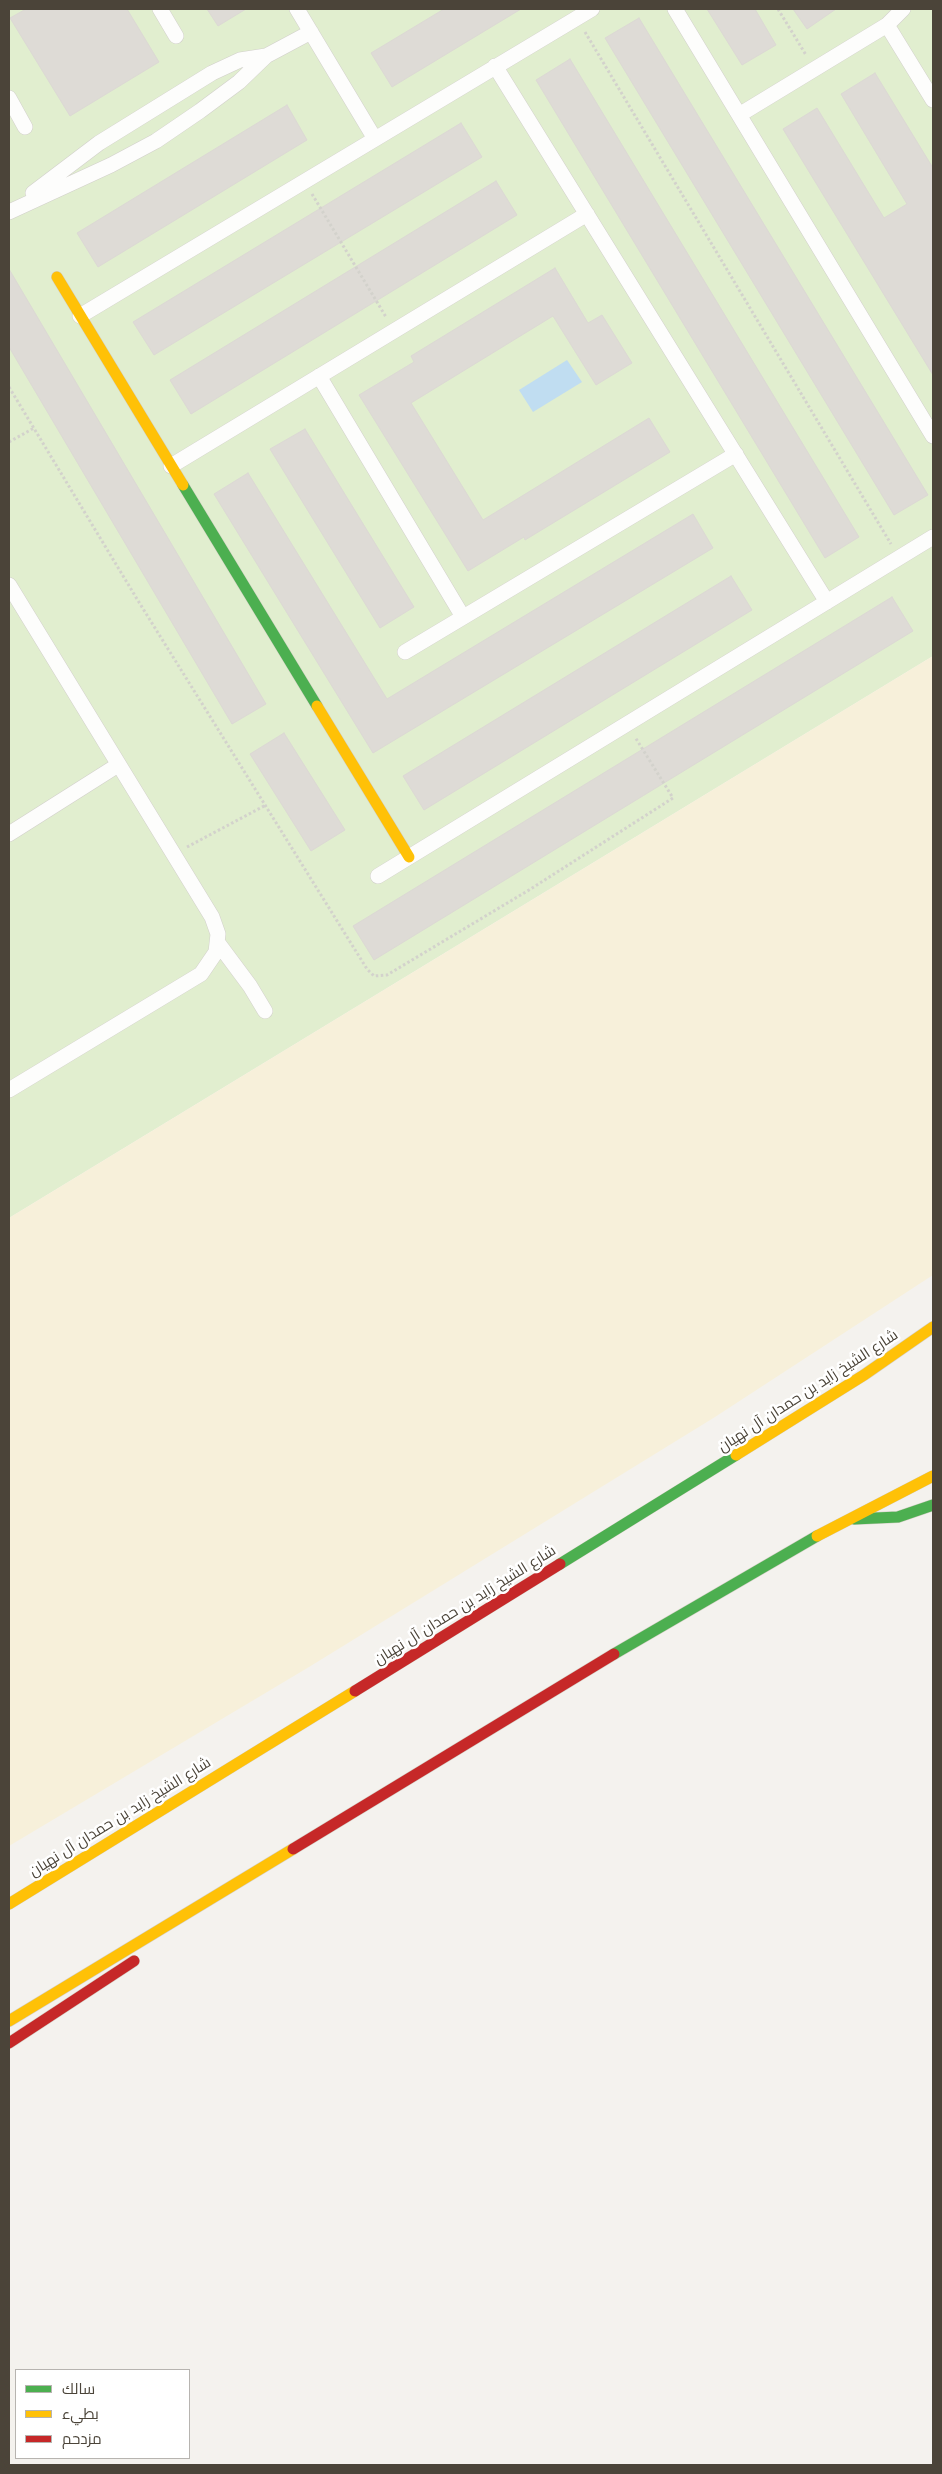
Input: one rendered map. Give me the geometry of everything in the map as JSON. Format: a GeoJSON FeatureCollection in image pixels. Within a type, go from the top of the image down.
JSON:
{"type":"FeatureCollection","features":[{"type":"Feature","properties":{"kind":"main road"},"geometry":{"type":"LineString","coordinates":[[57,277],[409,857]]}},
{"type":"Feature","properties":{"kind":"main road","name":"شارع الشيخ زايد بن حمدان آل نهيان"},"geometry":{"type":"LineString","coordinates":[[9,1904],[714,1470],[864,1375],[933,1327]]}},
{"type":"Feature","properties":{"kind":"main road"},"geometry":{"type":"LineString","coordinates":[[9,2021],[696,1604],[848,1519],[933,1476]]}},
{"type":"Feature","properties":{"kind":"main road"},"geometry":{"type":"LineString","coordinates":[[848,1519],[882,1519],[913,1513],[933,1505]]}},
{"type":"Feature","properties":{"kind":"main road"},"geometry":{"type":"LineString","coordinates":[[197,1921],[413,1787],[455,1750]]}},
{"type":"Feature","properties":{"kind":"main road"},"geometry":{"type":"LineString","coordinates":[[9,2043],[142,1956]]}},
{"type":"Feature","properties":{"kind":"street"},"geometry":{"type":"LineString","coordinates":[[160,9],[176,36]]}},
{"type":"Feature","properties":{"kind":"street"},"geometry":{"type":"LineString","coordinates":[[296,9],[375,139]]}},
{"type":"Feature","properties":{"kind":"street"},"geometry":{"type":"LineString","coordinates":[[80,316],[592,9]]}},
{"type":"Feature","properties":{"kind":"street"},"geometry":{"type":"LineString","coordinates":[[675,9],[933,436]]}},
{"type":"Feature","properties":{"kind":"street"},"geometry":{"type":"LineString","coordinates":[[739,115],[887,25],[903,9]]}},
{"type":"Feature","properties":{"kind":"street"},"geometry":{"type":"LineString","coordinates":[[887,25],[933,100]]}},
{"type":"Feature","properties":{"kind":"street"},"geometry":{"type":"LineString","coordinates":[[9,211],[111,165],[156,141],[239,82],[266,56],[311,32]]}},
{"type":"Feature","properties":{"kind":"street"},"geometry":{"type":"LineString","coordinates":[[9,211],[99,143],[212,73],[240,60],[266,56]]}},
{"type":"Feature","properties":{"kind":"street"},"geometry":{"type":"LineString","coordinates":[[496,66],[827,602]]}},
{"type":"Feature","properties":{"kind":"street"},"geometry":{"type":"LineString","coordinates":[[186,89],[200,111]]}},
{"type":"Feature","properties":{"kind":"street"},"geometry":{"type":"LineString","coordinates":[[9,98],[25,127]]}},
{"type":"Feature","properties":{"kind":"street"},"geometry":{"type":"LineString","coordinates":[[99,143],[111,165]]}},
{"type":"Feature","properties":{"kind":"street"},"geometry":{"type":"LineString","coordinates":[[171,466],[587,214]]}},
{"type":"Feature","properties":{"kind":"street"},"geometry":{"type":"LineString","coordinates":[[319,376],[463,617]]}},
{"type":"Feature","properties":{"kind":"street"},"geometry":{"type":"LineString","coordinates":[[405,652],[736,454]]}},
{"type":"Feature","properties":{"kind":"street"},"geometry":{"type":"LineString","coordinates":[[378,876],[933,537]]}},
{"type":"Feature","properties":{"kind":"street"},"geometry":{"type":"LineString","coordinates":[[9,585],[212,917],[218,934],[218,943],[213,960],[201,974],[9,1090]]}},
{"type":"Feature","properties":{"kind":"street"},"geometry":{"type":"LineString","coordinates":[[9,834],[118,764]]}},
{"type":"Feature","properties":{"kind":"street"},"geometry":{"type":"LineString","coordinates":[[218,943],[245,978],[265,1012]]}},
{"type":"Feature","properties":{"kind":"path"},"geometry":{"type":"LineString","coordinates":[[778,9],[814,70]]}},
{"type":"Feature","properties":{"kind":"path"},"geometry":{"type":"LineString","coordinates":[[576,18],[899,558]]}},
{"type":"Feature","properties":{"kind":"path"},"geometry":{"type":"LineString","coordinates":[[305,181],[394,331]]}},
{"type":"Feature","properties":{"kind":"path"},"geometry":{"type":"LineString","coordinates":[[9,442],[34,428]]}},
{"type":"Feature","properties":{"kind":"path"},"geometry":{"type":"LineString","coordinates":[[173,854],[266,805]]}},
{"type":"Feature","properties":{"kind":"green space"},"geometry":{"type":"Polygon","coordinates":[[[9,9],[933,9],[933,656],[9,1218],[9,9]]]}},
{"type":"Feature","properties":{"kind":"sand"},"geometry":{"type":"Polygon","coordinates":[[[933,656],[933,1275],[715,1417],[309,1667],[9,1846],[9,1218],[933,656]]]}},
{"type":"Feature","properties":{"kind":"water"},"geometry":{"type":"Polygon","coordinates":[[[567,360],[582,382],[533,412],[519,390],[567,360]]]}},
{"type":"Feature","properties":{"kind":"building"},"geometry":{"type":"Polygon","coordinates":[[[26,9],[127,9],[159,62],[70,116],[10,18],[26,9]]]}},
{"type":"Feature","properties":{"kind":"building"},"geometry":{"type":"Polygon","coordinates":[[[207,9],[246,9],[218,26],[207,9]]]}},
{"type":"Feature","properties":{"kind":"building"},"geometry":{"type":"Polygon","coordinates":[[[444,9],[521,9],[392,87],[371,53],[444,9]]]}},
{"type":"Feature","properties":{"kind":"building"},"geometry":{"type":"Polygon","coordinates":[[[707,9],[755,9],[776,45],[742,65],[707,9]]]}},
{"type":"Feature","properties":{"kind":"building"},"geometry":{"type":"Polygon","coordinates":[[[793,9],[836,9],[807,29],[793,9]]]}},
{"type":"Feature","properties":{"kind":"building"},"geometry":{"type":"Polygon","coordinates":[[[639,18],[928,495],[894,515],[605,38],[639,18]]]}},
{"type":"Feature","properties":{"kind":"building"},"geometry":{"type":"Polygon","coordinates":[[[570,59],[859,537],[825,558],[536,80],[570,59]]]}},
{"type":"Feature","properties":{"kind":"building"},"geometry":{"type":"Polygon","coordinates":[[[875,73],[933,168],[933,375],[783,129],[817,108],[884,218],[907,204],[841,94],[875,73]]]}},
{"type":"Feature","properties":{"kind":"building"},"geometry":{"type":"Polygon","coordinates":[[[287,105],[307,140],[98,267],[77,233],[287,105]]]}},
{"type":"Feature","properties":{"kind":"building"},"geometry":{"type":"Polygon","coordinates":[[[461,123],[482,157],[154,355],[133,322],[461,123]]]}},
{"type":"Feature","properties":{"kind":"building"},"geometry":{"type":"Polygon","coordinates":[[[496,181],[517,215],[191,414],[170,380],[496,181]]]}},
{"type":"Feature","properties":{"kind":"building"},"geometry":{"type":"Polygon","coordinates":[[[555,268],[588,323],[602,315],[632,363],[596,385],[553,316],[411,403],[483,520],[649,418],[670,452],[525,540],[524,537],[468,571],[359,395],[414,362],[411,356],[555,268]]]}},
{"type":"Feature","properties":{"kind":"building"},"geometry":{"type":"Polygon","coordinates":[[[9,269],[266,704],[232,724],[9,347],[9,269]]]}},
{"type":"Feature","properties":{"kind":"building"},"geometry":{"type":"Polygon","coordinates":[[[305,429],[414,607],[380,628],[270,449],[305,429]]]}},
{"type":"Feature","properties":{"kind":"building"},"geometry":{"type":"Polygon","coordinates":[[[248,473],[387,699],[693,514],[713,548],[373,753],[214,494],[248,473]]]}},
{"type":"Feature","properties":{"kind":"building"},"geometry":{"type":"Polygon","coordinates":[[[731,576],[752,610],[424,810],[403,776],[731,576]]]}},
{"type":"Feature","properties":{"kind":"building"},"geometry":{"type":"Polygon","coordinates":[[[892,597],[913,631],[374,960],[353,926],[892,597]]]}},
{"type":"Feature","properties":{"kind":"building"},"geometry":{"type":"Polygon","coordinates":[[[284,733],[345,830],[311,851],[250,754],[284,733]]]}},
{"type":"Feature","properties":{"kind":"traffic: fast"},"geometry":{"type":"LineString","coordinates":[[183,485],[317,706]]}},
{"type":"Feature","properties":{"kind":"traffic: fast"},"geometry":{"type":"LineString","coordinates":[[560,1564],[736,1455]]}},
{"type":"Feature","properties":{"kind":"traffic: fast"},"geometry":{"type":"LineString","coordinates":[[854,1519],[898,1517],[933,1505]]}},
{"type":"Feature","properties":{"kind":"traffic: fast"},"geometry":{"type":"LineString","coordinates":[[614,1654],[817,1536]]}},
{"type":"Feature","properties":{"kind":"traffic: slow"},"geometry":{"type":"LineString","coordinates":[[57,277],[183,485]]}},
{"type":"Feature","properties":{"kind":"traffic: slow"},"geometry":{"type":"LineString","coordinates":[[317,706],[409,857]]}},
{"type":"Feature","properties":{"kind":"traffic: slow"},"geometry":{"type":"LineString","coordinates":[[736,1455],[864,1375],[933,1327]]}},
{"type":"Feature","properties":{"kind":"traffic: slow"},"geometry":{"type":"LineString","coordinates":[[817,1536],[933,1476]]}},
{"type":"Feature","properties":{"kind":"traffic: slow"},"geometry":{"type":"LineString","coordinates":[[9,1904],[355,1691]]}},
{"type":"Feature","properties":{"kind":"traffic: slow"},"geometry":{"type":"LineString","coordinates":[[9,2021],[293,1849]]}},
{"type":"Feature","properties":{"kind":"traffic: jam"},"geometry":{"type":"LineString","coordinates":[[355,1691],[560,1564]]}},
{"type":"Feature","properties":{"kind":"traffic: jam"},"geometry":{"type":"LineString","coordinates":[[293,1849],[614,1654]]}},
{"type":"Feature","properties":{"kind":"traffic: jam"},"geometry":{"type":"LineString","coordinates":[[9,2043],[134,1961]]}}]}
